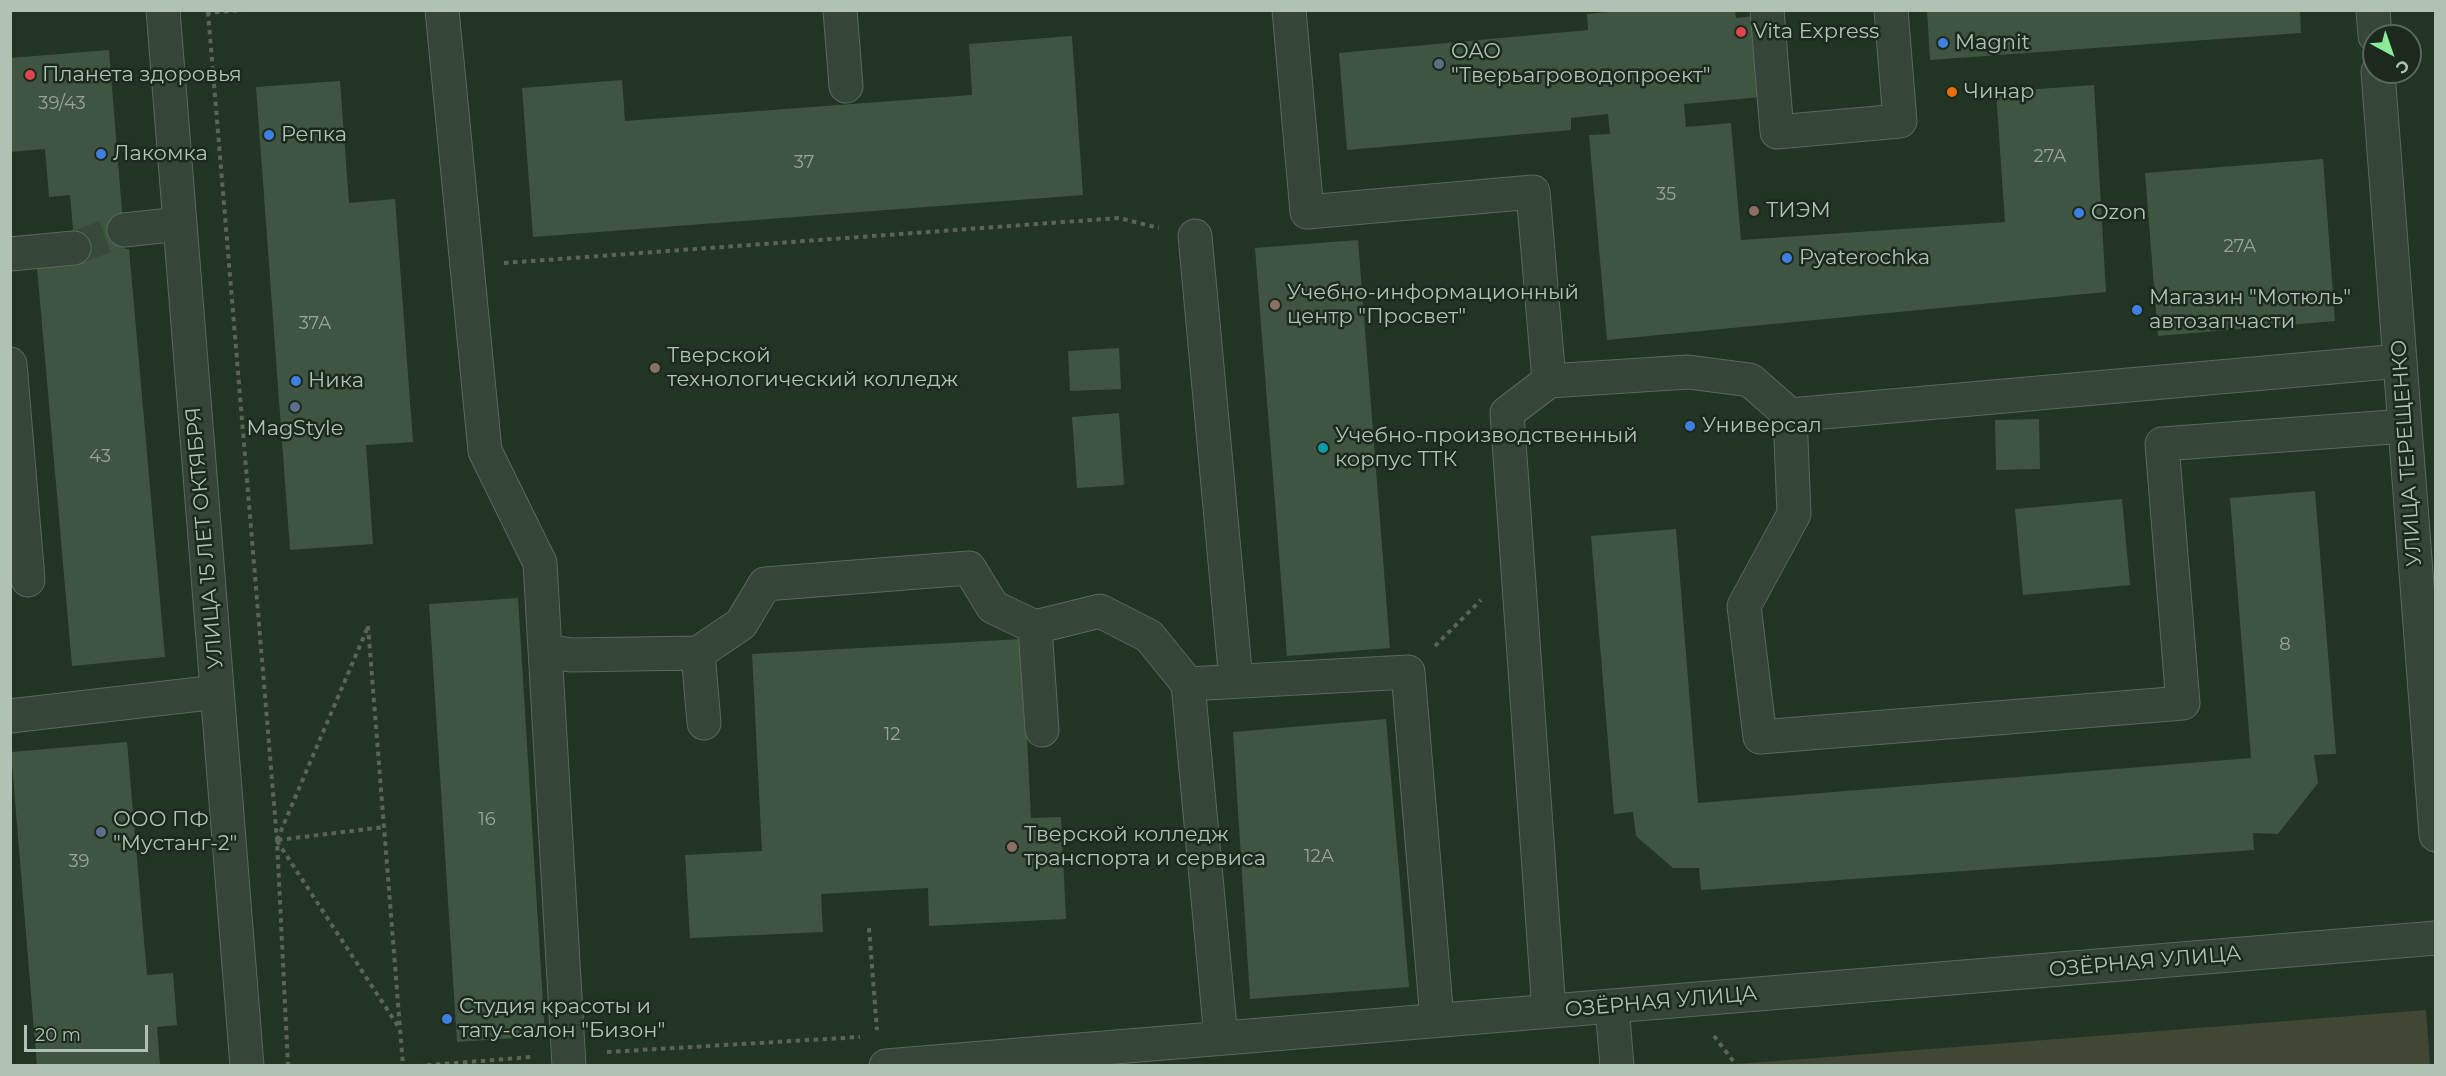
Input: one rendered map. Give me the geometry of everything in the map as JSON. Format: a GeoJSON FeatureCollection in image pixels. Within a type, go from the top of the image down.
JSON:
{"type":"FeatureCollection","features":[{"type":"Feature","properties":{"kind":"street","name":"УЛИЦА 15 ЛЕТ ОКТЯБРЯ"},"geometry":{"type":"LineString","coordinates":[[163,10],[247,1065]]}},
{"type":"Feature","properties":{"kind":"street"},"geometry":{"type":"LineString","coordinates":[[442,10],[485,451],[540,563],[569,1065]]}},
{"type":"Feature","properties":{"kind":"street"},"geometry":{"type":"LineString","coordinates":[[840,10],[846,86]]}},
{"type":"Feature","properties":{"kind":"street"},"geometry":{"type":"LineString","coordinates":[[1289,10],[1307,212],[1533,192],[1549,381]]}},
{"type":"Feature","properties":{"kind":"street"},"geometry":{"type":"LineString","coordinates":[[1767,10],[1777,132],[1900,121],[1891,10]]}},
{"type":"Feature","properties":{"kind":"street","name":"УЛИЦА ТЕРЕЩЕНКО"},"geometry":{"type":"LineString","coordinates":[[2379,84],[2436,835]]}},
{"type":"Feature","properties":{"kind":"street"},"geometry":{"type":"LineString","coordinates":[[124,230],[180,224]]}},
{"type":"Feature","properties":{"kind":"street"},"geometry":{"type":"LineString","coordinates":[[1196,236],[1236,681]]}},
{"type":"Feature","properties":{"kind":"street"},"geometry":{"type":"LineString","coordinates":[[10,254],[74,248]]}},
{"type":"Feature","properties":{"kind":"street"},"geometry":{"type":"LineString","coordinates":[[1549,1011],[1507,413],[1549,381],[1688,372],[1750,380],[1790,415],[2400,361]]}},
{"type":"Feature","properties":{"kind":"street"},"geometry":{"type":"LineString","coordinates":[[10,364],[28,580]]}},
{"type":"Feature","properties":{"kind":"street"},"geometry":{"type":"LineString","coordinates":[[1790,415],[1794,514],[1744,606],[1760,737],[2183,703],[2162,444],[2405,426]]}},
{"type":"Feature","properties":{"kind":"street"},"geometry":{"type":"LineString","coordinates":[[546,651],[572,655],[698,653],[741,624],[765,584],[969,568],[993,607],[1035,627],[1101,611],[1149,636],[1188,684],[1221,1038]]}},
{"type":"Feature","properties":{"kind":"street"},"geometry":{"type":"LineString","coordinates":[[1035,627],[1042,730]]}},
{"type":"Feature","properties":{"kind":"street"},"geometry":{"type":"LineString","coordinates":[[698,653],[704,723]]}},
{"type":"Feature","properties":{"kind":"street"},"geometry":{"type":"LineString","coordinates":[[1188,684],[1408,672],[1437,1020]]}},
{"type":"Feature","properties":{"kind":"street"},"geometry":{"type":"LineString","coordinates":[[10,716],[217,692]]}},
{"type":"Feature","properties":{"kind":"street","name":"ОЗЁРНАЯ УЛИЦА"},"geometry":{"type":"LineString","coordinates":[[882,1051],[1221,1038],[2436,938]]}},
{"type":"Feature","properties":{"kind":"street"},"geometry":{"type":"LineString","coordinates":[[1612,1006],[1617,1065]]}},
{"type":"Feature","properties":{"kind":"path"},"geometry":{"type":"LineString","coordinates":[[216,12],[244,10]]}},
{"type":"Feature","properties":{"kind":"path"},"geometry":{"type":"LineString","coordinates":[[208,12],[277,840],[288,1065]]}},
{"type":"Feature","properties":{"kind":"path"},"geometry":{"type":"LineString","coordinates":[[467,265],[1119,218]]}},
{"type":"Feature","properties":{"kind":"path"},"geometry":{"type":"LineString","coordinates":[[1408,672],[1518,564]]}},
{"type":"Feature","properties":{"kind":"path"},"geometry":{"type":"LineString","coordinates":[[277,840],[368,626],[403,1065]]}},
{"type":"Feature","properties":{"kind":"path"},"geometry":{"type":"LineString","coordinates":[[277,840],[384,827]]}},
{"type":"Feature","properties":{"kind":"path"},"geometry":{"type":"LineString","coordinates":[[277,840],[400,1028]]}},
{"type":"Feature","properties":{"kind":"path"},"geometry":{"type":"LineString","coordinates":[[869,928],[882,1051]]}},
{"type":"Feature","properties":{"kind":"green space"},"geometry":{"type":"Polygon","coordinates":[[[2426,1010],[2430,1065],[1722,1065],[1816,1058],[2426,1010]]]}},
{"type":"Feature","properties":{"kind":"building"},"geometry":{"type":"Polygon","coordinates":[[[1630,10],[1735,10],[1736,18],[1755,16],[1762,97],[1684,104],[1686,127],[1731,123],[1741,240],[2005,222],[1996,92],[2094,85],[2106,292],[1607,340],[1589,135],[1610,134],[1608,114],[1571,118],[1571,130],[1347,150],[1339,53],[1588,30],[1587,14],[1630,10]]]}},
{"type":"Feature","properties":{"kind":"building"},"geometry":{"type":"Polygon","coordinates":[[[1927,10],[2300,10],[2301,33],[1930,60],[1927,10]]]}},
{"type":"Feature","properties":{"kind":"building"},"geometry":{"type":"Polygon","coordinates":[[[1072,36],[1083,195],[533,237],[522,88],[622,80],[625,121],[972,95],[969,44],[1072,36]]]}},
{"type":"Feature","properties":{"kind":"building"},"geometry":{"type":"Polygon","coordinates":[[[109,50],[125,249],[129,249],[165,657],[72,666],[36,256],[75,253],[70,195],[49,197],[45,149],[10,152],[10,58],[109,50]]]}},
{"type":"Feature","properties":{"kind":"building"},"geometry":{"type":"Polygon","coordinates":[[[340,81],[349,203],[395,199],[413,442],[366,445],[373,544],[290,550],[256,87],[340,81]]]}},
{"type":"Feature","properties":{"kind":"building"},"geometry":{"type":"Polygon","coordinates":[[[2323,159],[2335,321],[2158,336],[2145,173],[2323,159]]]}},
{"type":"Feature","properties":{"kind":"building","name":"Учебно-производственный корпус ТТК"},"geometry":{"type":"Polygon","coordinates":[[[1358,240],[1390,648],[1287,656],[1255,248],[1358,240]]]}},
{"type":"Feature","properties":{"kind":"building"},"geometry":{"type":"Polygon","coordinates":[[[1119,348],[1121,389],[1070,391],[1068,351],[1119,348]]]}},
{"type":"Feature","properties":{"kind":"building"},"geometry":{"type":"Polygon","coordinates":[[[1119,413],[1124,485],[1077,488],[1072,417],[1119,413]]]}},
{"type":"Feature","properties":{"kind":"building"},"geometry":{"type":"Polygon","coordinates":[[[2039,419],[2040,469],[1996,470],[1995,420],[2039,419]]]}},
{"type":"Feature","properties":{"kind":"building"},"geometry":{"type":"Polygon","coordinates":[[[2315,491],[2336,754],[2314,755],[2318,783],[2278,834],[2253,833],[2254,850],[1701,890],[1699,868],[1673,868],[1636,836],[1633,812],[1614,814],[1591,536],[1676,529],[1698,803],[2251,758],[2230,498],[2315,491]]]}},
{"type":"Feature","properties":{"kind":"building"},"geometry":{"type":"Polygon","coordinates":[[[2122,499],[2130,585],[2023,595],[2015,509],[2122,499]]]}},
{"type":"Feature","properties":{"kind":"building"},"geometry":{"type":"Polygon","coordinates":[[[518,598],[545,1036],[457,1042],[429,604],[518,598]]]}},
{"type":"Feature","properties":{"kind":"building"},"geometry":{"type":"Polygon","coordinates":[[[1022,639],[1031,818],[1061,817],[1066,919],[929,926],[928,888],[821,894],[823,932],[690,938],[685,855],[762,851],[752,654],[1022,639]]]}},
{"type":"Feature","properties":{"kind":"building"},"geometry":{"type":"Polygon","coordinates":[[[1386,719],[1409,987],[1250,999],[1233,732],[1386,719]]]}},
{"type":"Feature","properties":{"kind":"building"},"geometry":{"type":"Polygon","coordinates":[[[127,742],[147,975],[173,973],[177,1025],[157,1027],[160,1066],[37,1066],[11,752],[127,742]]]}},
{"type":"Feature","properties":{"kind":"tunnel"},"geometry":{"type":"LineString","coordinates":[[74,248],[124,230]]}},
{"type":"Feature","properties":{"kind":"place","name":"Vita Express"},"geometry":{"type":"Point","coordinates":[1741,32]}},
{"type":"Feature","properties":{"kind":"place","name":"Magnit"},"geometry":{"type":"Point","coordinates":[1943,43]}},
{"type":"Feature","properties":{"kind":"place","name":"OAO \"Тверьагроводопроект\""},"geometry":{"type":"Point","coordinates":[1439,64]}},
{"type":"Feature","properties":{"kind":"place","name":"Планета здоровья"},"geometry":{"type":"Point","coordinates":[30,75]}},
{"type":"Feature","properties":{"kind":"place","name":"Чинар"},"geometry":{"type":"Point","coordinates":[1952,92]}},
{"type":"Feature","properties":{"kind":"place","name":"Репка"},"geometry":{"type":"Point","coordinates":[269,135]}},
{"type":"Feature","properties":{"kind":"place","name":"Лакомка"},"geometry":{"type":"Point","coordinates":[101,154]}},
{"type":"Feature","properties":{"kind":"place","name":"ТИЭМ"},"geometry":{"type":"Point","coordinates":[1754,211]}},
{"type":"Feature","properties":{"kind":"place","name":"Ozon"},"geometry":{"type":"Point","coordinates":[2079,213]}},
{"type":"Feature","properties":{"kind":"place","name":"Pyaterochka"},"geometry":{"type":"Point","coordinates":[1787,258]}},
{"type":"Feature","properties":{"kind":"place","name":"Учебно-информационный центр \"Просвет\""},"geometry":{"type":"Point","coordinates":[1275,305]}},
{"type":"Feature","properties":{"kind":"place","name":"Магазин \"Мотюль\" автозапчасти"},"geometry":{"type":"Point","coordinates":[2137,310]}},
{"type":"Feature","properties":{"kind":"place","name":"Тверской технологический колледж"},"geometry":{"type":"Point","coordinates":[655,368]}},
{"type":"Feature","properties":{"kind":"place","name":"Ника"},"geometry":{"type":"Point","coordinates":[296,381]}},
{"type":"Feature","properties":{"kind":"place","name":"MagStyle"},"geometry":{"type":"Point","coordinates":[295,407]}},
{"type":"Feature","properties":{"kind":"place","name":"Универсал"},"geometry":{"type":"Point","coordinates":[1690,426]}},
{"type":"Feature","properties":{"kind":"place","name":"Учебно-производственный корпус ТТК"},"geometry":{"type":"Point","coordinates":[1323,448]}},
{"type":"Feature","properties":{"kind":"place","name":"ООО ПФ \"Мустанг-2\""},"geometry":{"type":"Point","coordinates":[101,832]}},
{"type":"Feature","properties":{"kind":"place","name":"Тверской колледж транспорта и сервиса"},"geometry":{"type":"Point","coordinates":[1012,847]}},
{"type":"Feature","properties":{"kind":"place","name":"Студия красоты и тату-салон \"Бизон\""},"geometry":{"type":"Point","coordinates":[447,1019]}}]}
